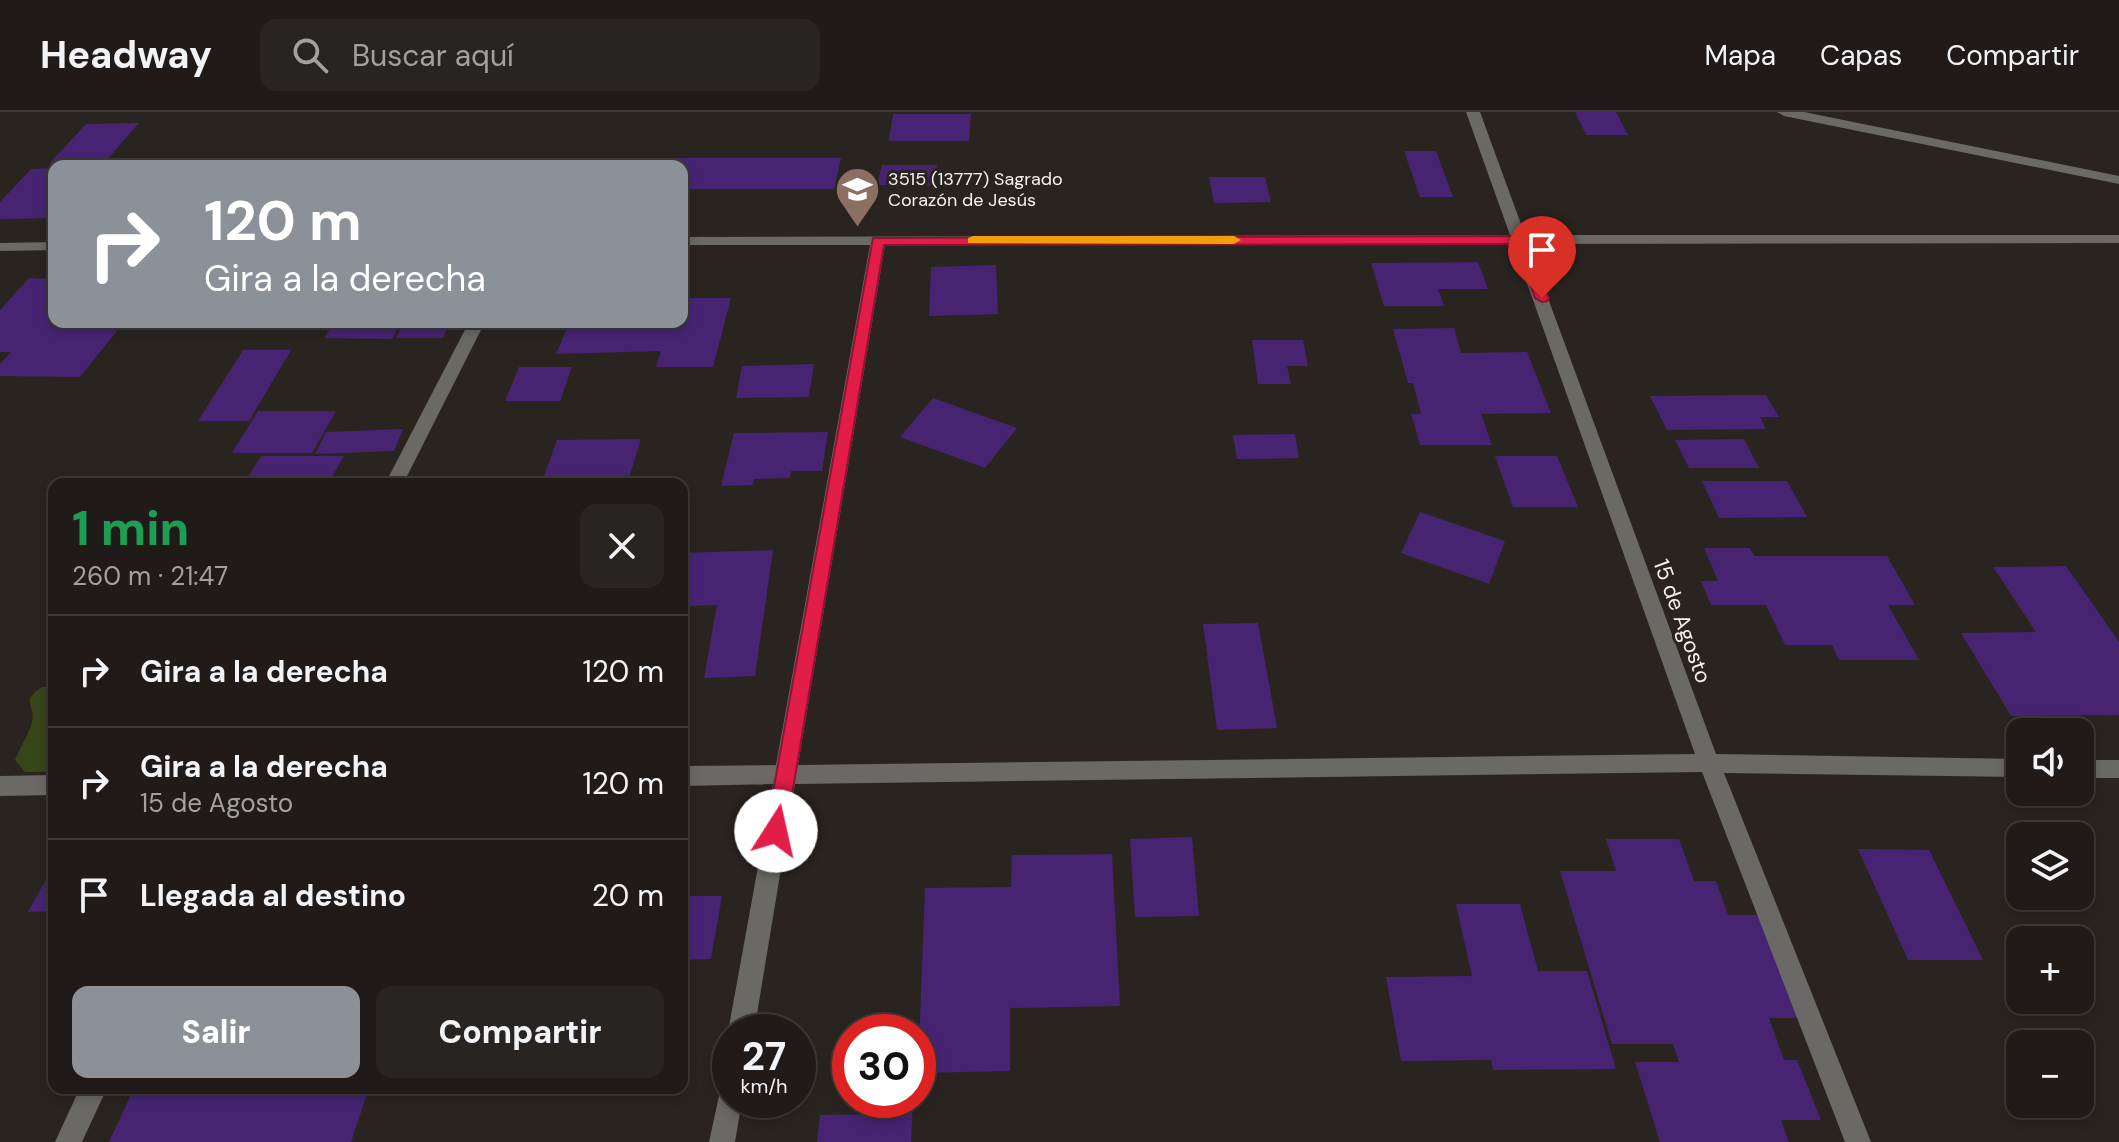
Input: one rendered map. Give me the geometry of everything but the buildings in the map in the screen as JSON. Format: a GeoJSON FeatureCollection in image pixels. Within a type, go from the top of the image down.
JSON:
{"type":"FeatureCollection","features":[{"type":"Feature","properties":{"kind":"street","name":"15 de Agosto"},"geometry":{"type":"LineString","coordinates":[[1473,112],[1709,763],[1858,1142]]}},
{"type":"Feature","properties":{"kind":"street"},"geometry":{"type":"LineString","coordinates":[[1784,112],[2119,180]]}},
{"type":"Feature","properties":{"kind":"street"},"geometry":{"type":"LineString","coordinates":[[688,241],[2119,239]]}},
{"type":"Feature","properties":{"kind":"street"},"geometry":{"type":"LineString","coordinates":[[744,1014],[878,241]]}},
{"type":"Feature","properties":{"kind":"street"},"geometry":{"type":"LineString","coordinates":[[0,247],[48,246]]}},
{"type":"Feature","properties":{"kind":"street"},"geometry":{"type":"LineString","coordinates":[[397,478],[474,328]]}},
{"type":"Feature","properties":{"kind":"street"},"geometry":{"type":"LineString","coordinates":[[688,776],[1709,763],[2006,768]]}},
{"type":"Feature","properties":{"kind":"street"},"geometry":{"type":"LineString","coordinates":[[2094,769],[2119,769]]}},
{"type":"Feature","properties":{"kind":"street"},"geometry":{"type":"LineString","coordinates":[[0,786],[48,785]]}},
{"type":"Feature","properties":{"kind":"street"},"geometry":{"type":"LineString","coordinates":[[68,1142],[91,1094]]}},
{"type":"Feature","properties":{"kind":"street"},"geometry":{"type":"LineString","coordinates":[[722,1142],[726,1118]]}},
{"type":"Feature","properties":{"kind":"green space"},"geometry":{"type":"Polygon","coordinates":[[[48,687],[48,772],[25,772],[15,760],[32,722],[30,700],[35,692],[48,687]]]}},
{"type":"Feature","properties":{"kind":"slow traffic"},"geometry":{"type":"LineString","coordinates":[[973,240],[1234,240]]}},
{"type":"Feature","properties":{"kind":"place","name":"3515 (13777) Sagrado Corazón de Jesús"},"geometry":{"type":"Point","coordinates":[857,228]}},
{"type":"Feature","properties":{"kind":"route"},"geometry":{"type":"LineString","coordinates":[[776,831],[878,241],[1521,240],[1542,298]]}}]}
